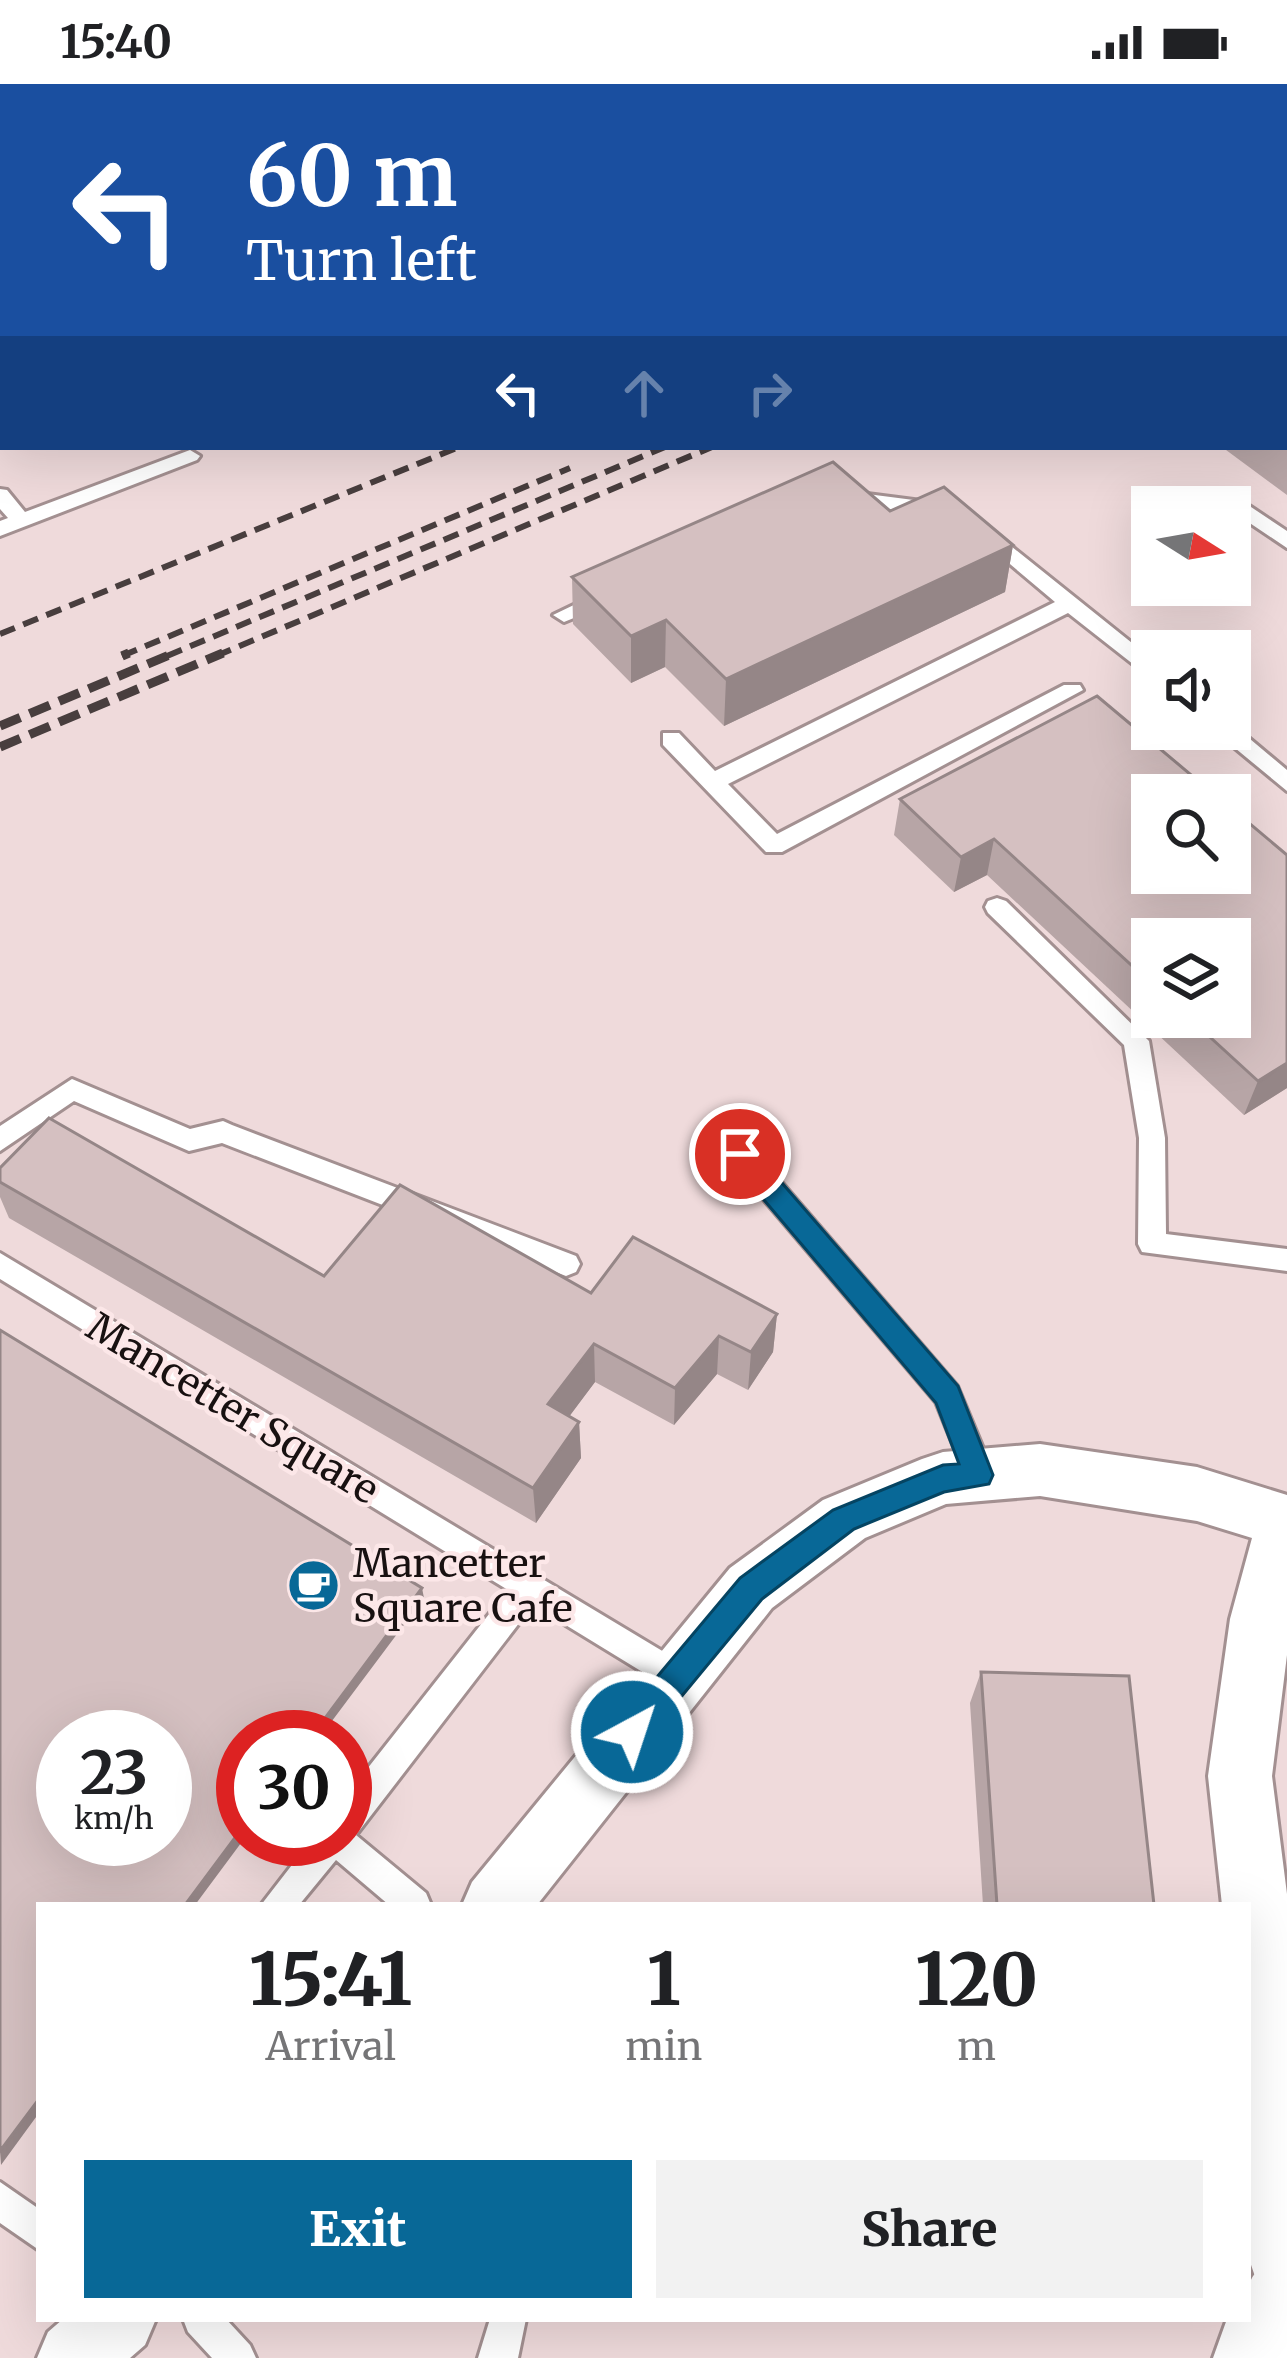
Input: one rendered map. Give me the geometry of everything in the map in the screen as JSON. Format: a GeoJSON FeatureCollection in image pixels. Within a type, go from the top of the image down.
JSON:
{"type":"FeatureCollection","features":[{"type":"Feature","properties":{"kind":"highway"},"geometry":{"type":"LineString","coordinates":[[1258,2358],[1270,2326],[1287,2302]]}},
{"type":"Feature","properties":{"kind":"street"},"geometry":{"type":"LineString","coordinates":[[497,1902],[751,1588],[844,1519],[943,1478],[1040,1470],[1197,1494],[1286,1522],[1261,1618],[1240,1776],[1256,1911],[1286,2048],[1270,2194],[1287,2268]]}},
{"type":"Feature","properties":{"kind":"street"},"geometry":{"type":"LineString","coordinates":[[74,2358],[116,2322]]}},
{"type":"Feature","properties":{"kind":"lane"},"geometry":{"type":"LineString","coordinates":[[0,495],[10,524],[190,456]]}},
{"type":"Feature","properties":{"kind":"lane"},"geometry":{"type":"LineString","coordinates":[[829,496],[962,513],[1131,654]]}},
{"type":"Feature","properties":{"kind":"lane"},"geometry":{"type":"LineString","coordinates":[[1251,515],[1287,541]]}},
{"type":"Feature","properties":{"kind":"lane"},"geometry":{"type":"LineString","coordinates":[[564,615],[625,588]]}},
{"type":"Feature","properties":{"kind":"lane"},"geometry":{"type":"LineString","coordinates":[[715,782],[1070,603]]}},
{"type":"Feature","properties":{"kind":"lane"},"geometry":{"type":"LineString","coordinates":[[671,740],[774,846],[1072,690]]}},
{"type":"Feature","properties":{"kind":"lane"},"geometry":{"type":"LineString","coordinates":[[1248,750],[1287,782]]}},
{"type":"Feature","properties":{"kind":"lane"},"geometry":{"type":"LineString","coordinates":[[997,908],[1136,1041],[1152,1138],[1152,1244],[1287,1260]]}},
{"type":"Feature","properties":{"kind":"lane"},"geometry":{"type":"LineString","coordinates":[[0,1140],[72,1089],[189,1140],[223,1132],[566,1264]]}},
{"type":"Feature","properties":{"kind":"lane"},"geometry":{"type":"LineString","coordinates":[[740,1154],[947,1395],[979,1475]]}},
{"type":"Feature","properties":{"kind":"lane","name":"Mancetter Square"},"geometry":{"type":"LineString","coordinates":[[0,1265],[678,1677]]}},
{"type":"Feature","properties":{"kind":"lane"},"geometry":{"type":"LineString","coordinates":[[372,1788],[528,1588]]}},
{"type":"Feature","properties":{"kind":"lane"},"geometry":{"type":"LineString","coordinates":[[281,1902],[311,1866]]}},
{"type":"Feature","properties":{"kind":"lane"},"geometry":{"type":"LineString","coordinates":[[367,1866],[410,1902]]}},
{"type":"Feature","properties":{"kind":"lane"},"geometry":{"type":"LineString","coordinates":[[0,2200],[36,2229]]}},
{"type":"Feature","properties":{"kind":"lane"},"geometry":{"type":"LineString","coordinates":[[205,2322],[237,2358]]}},
{"type":"Feature","properties":{"kind":"lane"},"geometry":{"type":"LineString","coordinates":[[496,2358],[507,2322]]}},
{"type":"Feature","properties":{"kind":"building"},"geometry":{"type":"Polygon","coordinates":[[[833,462],[890,511],[944,487],[1013,545],[726,679],[666,620],[631,636],[572,577],[833,462]]]}},
{"type":"Feature","properties":{"kind":"building"},"geometry":{"type":"Polygon","coordinates":[[[1097,696],[1131,725],[1131,750],[1161,750],[1190,774],[1131,774],[1131,894],[1251,894],[1251,825],[1287,855],[1287,1063],[1258,1081],[1211,1038],[1251,1038],[1251,918],[1131,918],[1131,965],[994,839],[961,857],[900,799],[1097,696]]]}},
{"type":"Feature","properties":{"kind":"building"},"geometry":{"type":"Polygon","coordinates":[[[49,1118],[324,1276],[400,1185],[591,1293],[633,1237],[777,1314],[751,1352],[719,1336],[675,1388],[594,1344],[548,1404],[579,1422],[533,1488],[0,1182],[0,1168],[49,1118]]]}},
{"type":"Feature","properties":{"kind":"building"},"geometry":{"type":"Polygon","coordinates":[[[0,1330],[422,1588],[331,1710],[216,1710],[216,1863],[187,1902],[36,1902],[36,2103],[0,2151],[0,1330]]]}},
{"type":"Feature","properties":{"kind":"building"},"geometry":{"type":"Polygon","coordinates":[[[981,1672],[1129,1676],[1154,1902],[997,1902],[981,1672]]]}},
{"type":"Feature","properties":{"kind":"railway"},"geometry":{"type":"LineString","coordinates":[[0,634],[452,450]]}},
{"type":"Feature","properties":{"kind":"railway"},"geometry":{"type":"LineString","coordinates":[[167,656],[658,450]]}},
{"type":"Feature","properties":{"kind":"railway"},"geometry":{"type":"LineString","coordinates":[[216,656],[705,450]]}},
{"type":"Feature","properties":{"kind":"railway"},"geometry":{"type":"LineString","coordinates":[[129,653],[122,656],[570,468]]}},
{"type":"Feature","properties":{"kind":"railway"},"geometry":{"type":"LineString","coordinates":[[0,726],[174,653]]}},
{"type":"Feature","properties":{"kind":"railway"},"geometry":{"type":"LineString","coordinates":[[0,747],[223,653]]}},
{"type":"Feature","properties":{"kind":"place","name":"Mancetter Square Cafe"},"geometry":{"type":"Point","coordinates":[314,1585]}},
{"type":"Feature","properties":{"kind":"route"},"geometry":{"type":"LineString","coordinates":[[632,1732],[751,1588],[844,1519],[943,1478],[979,1475],[947,1395],[740,1154]]}}]}
